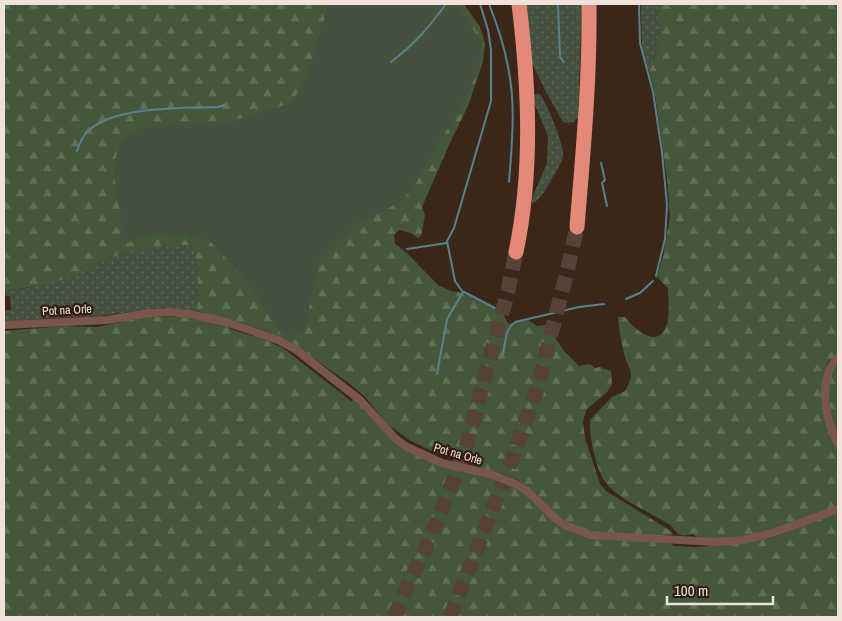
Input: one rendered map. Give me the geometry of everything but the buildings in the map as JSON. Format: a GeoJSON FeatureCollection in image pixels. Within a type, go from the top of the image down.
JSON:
{"type":"FeatureCollection","features":[{"type":"Feature","properties":{"kind":"highway"},"geometry":{"type":"LineString","coordinates":[[510,4],[515,27],[524,51]]}},
{"type":"Feature","properties":{"kind":"highway"},"geometry":{"type":"LineString","coordinates":[[516,252],[521,224],[527,154],[528,115],[519,4]]}},
{"type":"Feature","properties":{"kind":"highway"},"geometry":{"type":"LineString","coordinates":[[577,227],[584,148],[589,4]]}},
{"type":"Feature","properties":{"kind":"highway"},"geometry":{"type":"LineString","coordinates":[[589,40],[595,4]]}},
{"type":"Feature","properties":{"kind":"street","name":"Pot na Orle"},"geometry":{"type":"LineString","coordinates":[[4,325],[107,320],[149,313],[170,312],[226,322],[278,340],[295,349],[360,400],[394,437],[405,446],[442,463],[490,474],[516,484],[527,491],[556,519],[565,525],[590,534],[716,542],[743,540],[774,533],[838,509]]}},
{"type":"Feature","properties":{"kind":"street"},"geometry":{"type":"LineString","coordinates":[[838,357],[828,373],[825,387],[831,426],[838,444]]}},
{"type":"Feature","properties":{"kind":"green space"},"geometry":{"type":"Polygon","coordinates":[[[4,4],[464,4],[480,27],[485,43],[483,62],[468,106],[422,207],[425,215],[421,236],[418,238],[411,233],[399,230],[394,235],[395,244],[408,254],[438,285],[451,291],[463,293],[503,313],[508,324],[528,320],[537,326],[546,325],[563,350],[579,366],[590,364],[595,368],[600,367],[611,371],[612,384],[607,392],[586,410],[583,422],[585,438],[600,484],[606,491],[671,531],[673,535],[653,535],[674,546],[728,545],[772,538],[838,512],[838,617],[4,617],[4,331],[65,326],[97,327],[149,316],[201,319],[229,326],[230,329],[266,340],[283,348],[351,401],[354,400],[384,430],[432,458],[509,484],[522,491],[532,500],[537,495],[518,480],[434,452],[411,441],[387,424],[366,398],[350,384],[283,338],[257,328],[197,311],[197,270],[192,245],[157,247],[123,254],[97,263],[70,277],[55,282],[9,290],[4,296],[4,4]]]}},
{"type":"Feature","properties":{"kind":"green space"},"geometry":{"type":"Polygon","coordinates":[[[329,4],[456,4],[481,41],[479,68],[462,106],[416,183],[402,201],[352,227],[319,262],[304,330],[298,334],[287,336],[280,333],[251,286],[211,242],[186,235],[160,234],[142,237],[127,243],[120,239],[122,226],[113,166],[121,142],[142,127],[225,123],[292,103],[307,75],[329,4]]]}},
{"type":"Feature","properties":{"kind":"green space"},"geometry":{"type":"Polygon","coordinates":[[[524,4],[582,4],[578,117],[574,122],[565,123],[561,119],[532,63],[524,4]]]}},
{"type":"Feature","properties":{"kind":"green space"},"geometry":{"type":"Polygon","coordinates":[[[641,4],[658,4],[658,39],[653,64],[649,72],[642,48],[641,4]]]}},
{"type":"Feature","properties":{"kind":"green space"},"geometry":{"type":"Polygon","coordinates":[[[658,4],[838,4],[838,353],[828,362],[824,378],[825,412],[828,430],[838,450],[838,506],[772,531],[733,538],[701,539],[692,534],[679,534],[670,525],[627,501],[612,489],[602,477],[596,462],[591,435],[590,420],[612,397],[625,391],[629,384],[631,374],[622,344],[618,317],[625,317],[640,332],[653,337],[663,332],[668,320],[668,288],[657,277],[663,257],[670,217],[667,178],[655,94],[649,72],[653,64],[658,39],[658,4]]]}},
{"type":"Feature","properties":{"kind":"green space"},"geometry":{"type":"Polygon","coordinates":[[[537,93],[543,99],[555,125],[563,157],[545,191],[533,203],[531,201],[532,198],[547,163],[548,136],[533,100],[537,93]]]}},
{"type":"Feature","properties":{"kind":"green space"},"geometry":{"type":"Polygon","coordinates":[[[192,245],[195,253],[198,286],[197,311],[167,308],[99,316],[4,322],[4,311],[11,310],[10,296],[5,296],[9,290],[27,288],[68,277],[99,261],[140,249],[192,245]]]}},
{"type":"Feature","properties":{"kind":"green space"},"geometry":{"type":"Polygon","coordinates":[[[838,361],[838,438],[830,415],[828,386],[832,370],[838,361]]]}},
{"type":"Feature","properties":{"kind":"waterway"},"geometry":{"type":"LineString","coordinates":[[391,62],[421,35],[446,4]]}},
{"type":"Feature","properties":{"kind":"waterway"},"geometry":{"type":"LineString","coordinates":[[480,4],[488,30],[491,50],[491,101],[454,228],[447,241],[455,281],[462,291],[495,308]]}},
{"type":"Feature","properties":{"kind":"waterway"},"geometry":{"type":"LineString","coordinates":[[489,4],[502,43],[512,95],[513,124],[509,182]]}},
{"type":"Feature","properties":{"kind":"waterway"},"geometry":{"type":"LineString","coordinates":[[558,4],[560,57],[564,62]]}},
{"type":"Feature","properties":{"kind":"waterway"},"geometry":{"type":"LineString","coordinates":[[639,4],[640,43],[653,92],[662,152],[667,205],[665,239],[656,276]]}},
{"type":"Feature","properties":{"kind":"waterway"},"geometry":{"type":"LineString","coordinates":[[77,151],[86,133],[97,124],[112,118],[148,110],[218,107],[225,105]]}},
{"type":"Feature","properties":{"kind":"waterway"},"geometry":{"type":"LineString","coordinates":[[601,163],[605,180],[602,183],[607,206]]}},
{"type":"Feature","properties":{"kind":"waterway"},"geometry":{"type":"LineString","coordinates":[[407,249],[447,243]]}},
{"type":"Feature","properties":{"kind":"waterway"},"geometry":{"type":"LineString","coordinates":[[626,299],[640,293],[653,281]]}},
{"type":"Feature","properties":{"kind":"waterway"},"geometry":{"type":"LineString","coordinates":[[437,374],[447,319],[463,292]]}},
{"type":"Feature","properties":{"kind":"waterway"},"geometry":{"type":"LineString","coordinates":[[503,355],[507,333],[515,322],[579,307],[604,304]]}},
{"type":"Feature","properties":{"kind":"tunnel"},"geometry":{"type":"LineString","coordinates":[[450,617],[536,393],[577,227]]}},
{"type":"Feature","properties":{"kind":"tunnel"},"geometry":{"type":"LineString","coordinates":[[394,617],[439,517],[466,447],[508,291],[516,252]]}}]}
